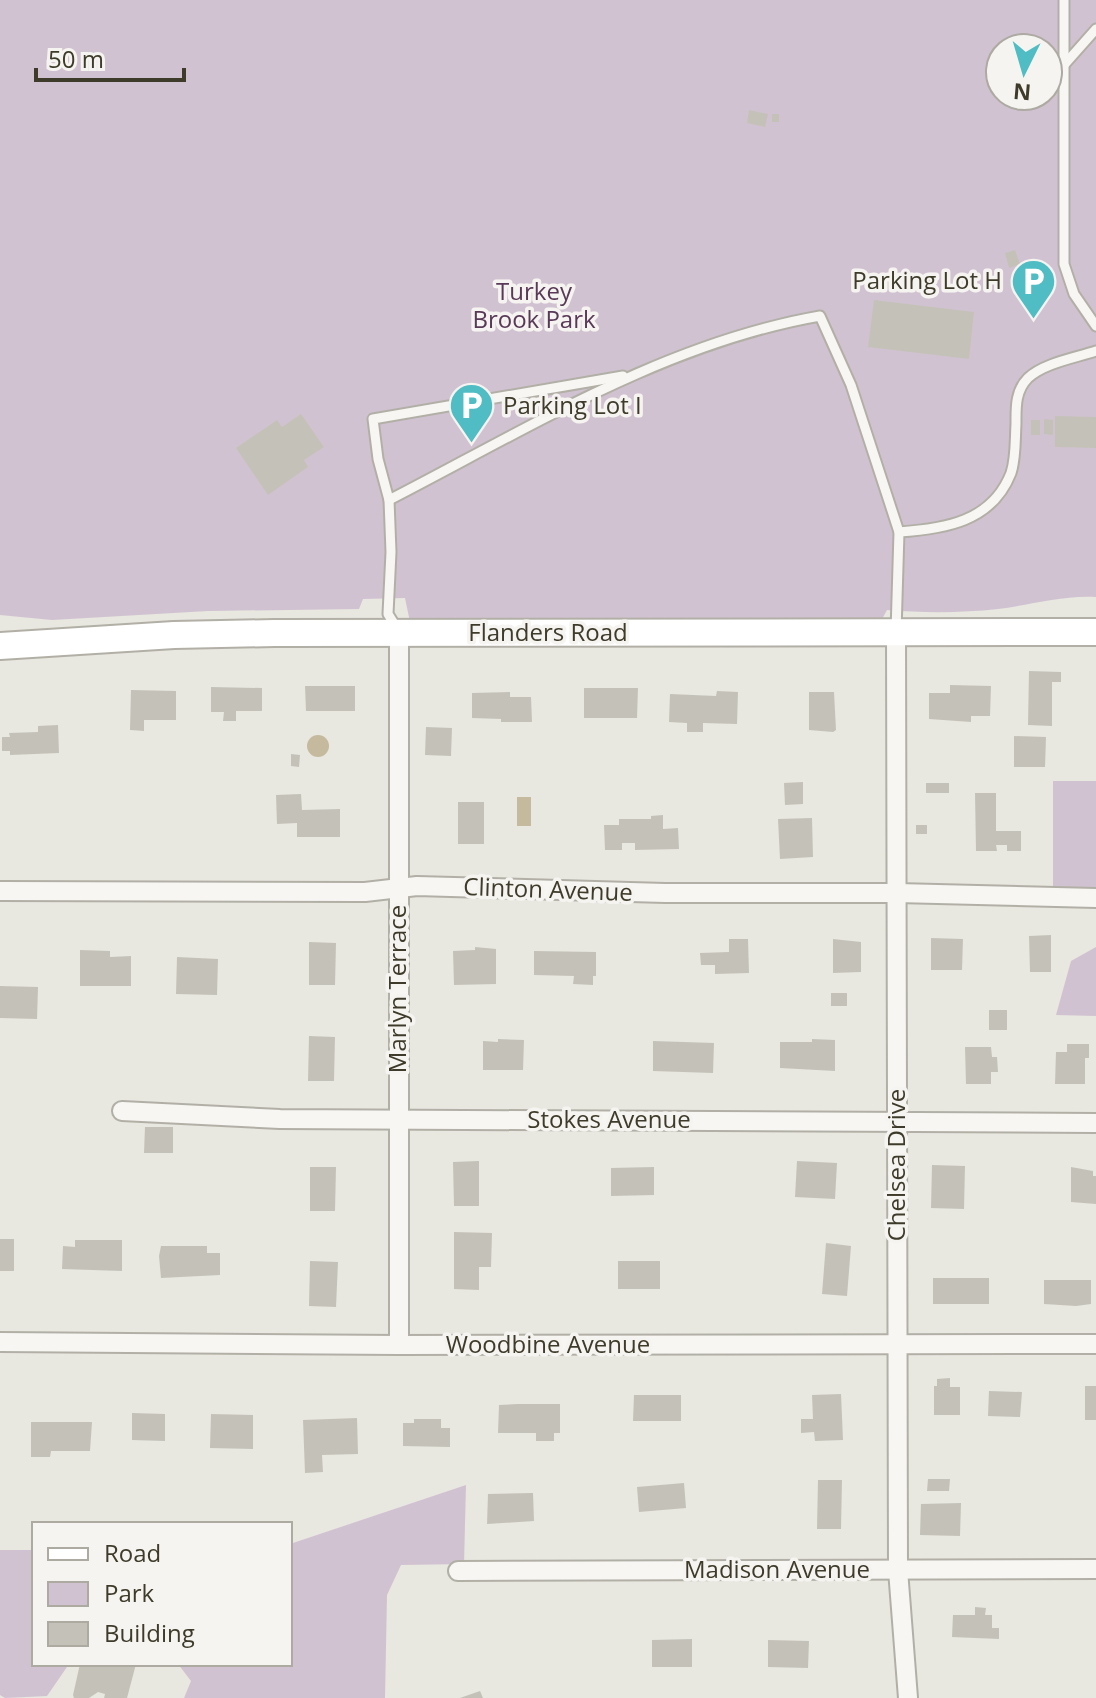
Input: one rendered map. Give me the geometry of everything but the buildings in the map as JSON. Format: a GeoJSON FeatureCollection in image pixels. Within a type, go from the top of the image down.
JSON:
{"type":"FeatureCollection","features":[{"type":"Feature","properties":{"kind":"main road","name":"Flanders Road"},"geometry":{"type":"LineString","coordinates":[[0,646],[186,634],[1096,632]]}},
{"type":"Feature","properties":{"kind":"street","name":"Chelsea Drive"},"geometry":{"type":"LineString","coordinates":[[896,632],[898,1570],[908,1698]]}},
{"type":"Feature","properties":{"kind":"street","name":"Marlyn Terrace"},"geometry":{"type":"LineString","coordinates":[[399,633],[399,1345]]}},
{"type":"Feature","properties":{"kind":"street","name":"Clinton Avenue"},"geometry":{"type":"LineString","coordinates":[[0,891],[365,892],[417,886],[665,893],[897,893],[1096,898]]}},
{"type":"Feature","properties":{"kind":"street","name":"Stokes Avenue"},"geometry":{"type":"LineString","coordinates":[[122,1111],[280,1119],[1096,1123]]}},
{"type":"Feature","properties":{"kind":"street","name":"Woodbine Avenue"},"geometry":{"type":"LineString","coordinates":[[0,1342],[1096,1344]]}},
{"type":"Feature","properties":{"kind":"street","name":"Madison Avenue"},"geometry":{"type":"LineString","coordinates":[[458,1571],[1096,1569]]}},
{"type":"Feature","properties":{"kind":"lane"},"geometry":{"type":"LineString","coordinates":[[1064,0],[1064,32]]}},
{"type":"Feature","properties":{"kind":"lane"},"geometry":{"type":"LineString","coordinates":[[1064,66],[1096,29]]}},
{"type":"Feature","properties":{"kind":"lane"},"geometry":{"type":"LineString","coordinates":[[1064,112],[1064,264],[1074,294],[1096,326]]}},
{"type":"Feature","properties":{"kind":"lane"},"geometry":{"type":"LineString","coordinates":[[389,500],[633,374],[768,327],[820,316],[851,385],[899,532],[896,632]]}},
{"type":"Feature","properties":{"kind":"lane"},"geometry":{"type":"LineString","coordinates":[[899,532],[942,529],[984,508],[1005,485],[1012,470],[1017,398],[1026,380],[1045,368],[1096,351]]}},
{"type":"Feature","properties":{"kind":"lane"},"geometry":{"type":"LineString","coordinates":[[399,633],[388,614],[391,552],[389,500],[378,459],[373,419],[633,374]]}},
{"type":"Feature","properties":{"kind":"green space","name":"Turkey Brook Park"},"geometry":{"type":"Polygon","coordinates":[[[0,0],[1096,0],[1096,597],[1071,597],[970,611],[887,610],[881,621],[410,622],[405,598],[363,599],[359,609],[208,611],[52,620],[0,615],[0,0]]]}},
{"type":"Feature","properties":{"kind":"green space"},"geometry":{"type":"Polygon","coordinates":[[[1053,781],[1096,781],[1096,889],[1053,889],[1053,781]]]}},
{"type":"Feature","properties":{"kind":"green space"},"geometry":{"type":"Polygon","coordinates":[[[1096,947],[1096,1016],[1056,1015],[1071,961],[1096,947]]]}},
{"type":"Feature","properties":{"kind":"green space"},"geometry":{"type":"Polygon","coordinates":[[[466,1485],[464,1564],[401,1565],[387,1595],[385,1698],[184,1698],[191,1681],[180,1666],[292,1666],[292,1543],[466,1485]]]}},
{"type":"Feature","properties":{"kind":"green space"},"geometry":{"type":"Polygon","coordinates":[[[0,1550],[32,1550],[32,1666],[68,1666],[47,1696],[5,1698],[0,1695],[0,1550]]]}},
{"type":"Feature","properties":{"kind":"shaded area"},"geometry":{"type":"Polygon","coordinates":[[[318,735],[326,738],[329,746],[326,754],[318,757],[310,754],[307,746],[310,738],[318,735]]]}},
{"type":"Feature","properties":{"kind":"shaded area"},"geometry":{"type":"Polygon","coordinates":[[[517,797],[531,797],[531,826],[517,826],[517,797]]]}},
{"type":"Feature","properties":{"kind":"place","name":"Parking Lot H"},"geometry":{"type":"Point","coordinates":[1033,320]}},
{"type":"Feature","properties":{"kind":"place","name":"Parking Lot I"},"geometry":{"type":"Point","coordinates":[472,445]}}]}
